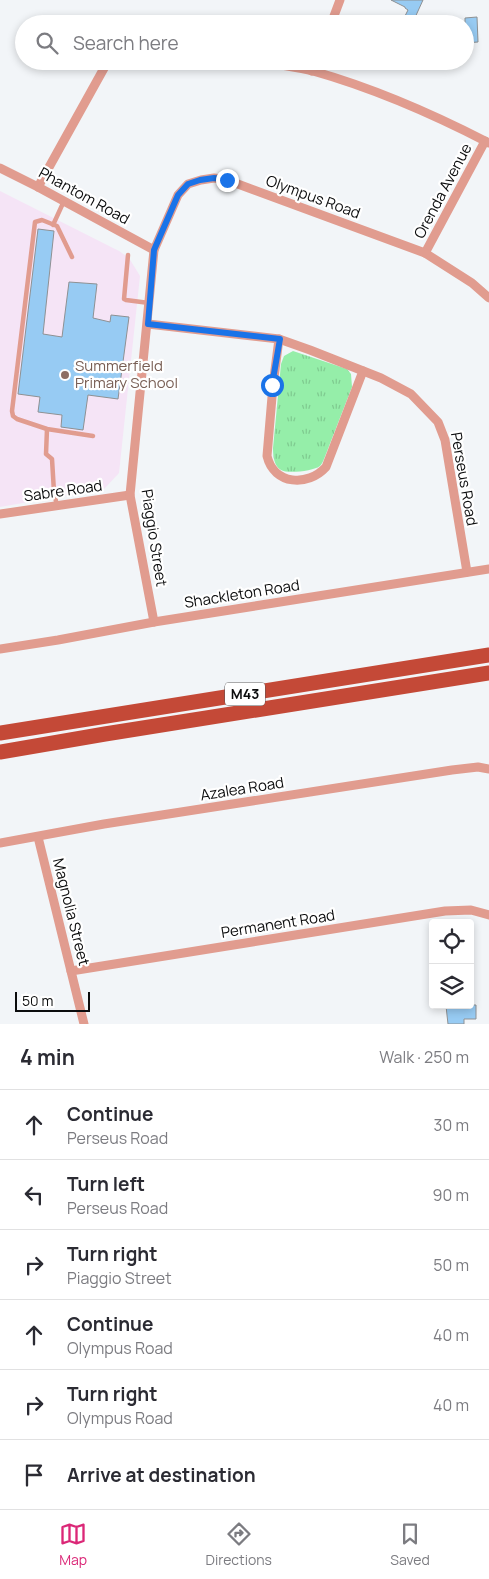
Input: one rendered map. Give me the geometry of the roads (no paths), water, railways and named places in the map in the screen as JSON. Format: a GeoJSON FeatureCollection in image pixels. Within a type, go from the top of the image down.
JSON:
{"type":"FeatureCollection","features":[{"type":"Feature","properties":{"kind":"main road","name":"M43"},"geometry":{"type":"LineString","coordinates":[[0,733],[489,655]]}},
{"type":"Feature","properties":{"kind":"main road","name":"M43"},"geometry":{"type":"LineString","coordinates":[[0,752],[489,673]]}},
{"type":"Feature","properties":{"kind":"street"},"geometry":{"type":"LineString","coordinates":[[334,15],[340,0]]}},
{"type":"Feature","properties":{"kind":"street"},"geometry":{"type":"LineString","coordinates":[[38,187],[103,70]]}},
{"type":"Feature","properties":{"kind":"street"},"geometry":{"type":"LineString","coordinates":[[307,70],[388,97],[445,121],[487,142]]}},
{"type":"Feature","properties":{"kind":"street","name":"Orenda Avenue"},"geometry":{"type":"LineString","coordinates":[[425,253],[487,142]]}},
{"type":"Feature","properties":{"kind":"street","name":"Phantom Road"},"geometry":{"type":"LineString","coordinates":[[0,168],[154,250]]}},
{"type":"Feature","properties":{"kind":"street","name":"Olympus Road"},"geometry":{"type":"LineString","coordinates":[[154,250],[178,195],[188,184],[214,178],[227,180],[425,253],[472,283],[489,298]]}},
{"type":"Feature","properties":{"kind":"street","name":"Piaggio Street"},"geometry":{"type":"LineString","coordinates":[[154,250],[130,495],[154,622]]}},
{"type":"Feature","properties":{"kind":"street","name":"Perseus Road"},"geometry":{"type":"LineString","coordinates":[[148,324],[280,339],[381,378],[411,394],[438,422],[445,440],[467,572]]}},
{"type":"Feature","properties":{"kind":"street"},"geometry":{"type":"LineString","coordinates":[[280,339],[272,385],[267,456],[268,463],[274,472],[283,478],[296,480],[316,476],[326,467],[363,371]]}},
{"type":"Feature","properties":{"kind":"street","name":"Sabre Road"},"geometry":{"type":"LineString","coordinates":[[0,514],[130,495]]}},
{"type":"Feature","properties":{"kind":"street","name":"Shackleton Road"},"geometry":{"type":"LineString","coordinates":[[0,649],[154,622],[489,569]]}},
{"type":"Feature","properties":{"kind":"street","name":"Azalea Road"},"geometry":{"type":"LineString","coordinates":[[0,843],[104,824],[452,770],[478,767],[489,769]]}},
{"type":"Feature","properties":{"kind":"street","name":"Magnolia Street"},"geometry":{"type":"LineString","coordinates":[[38,837],[84,1024]]}},
{"type":"Feature","properties":{"kind":"street","name":"Permanent Road"},"geometry":{"type":"LineString","coordinates":[[71,971],[445,911],[470,910],[489,915]]}},
{"type":"Feature","properties":{"kind":"lane"},"geometry":{"type":"LineString","coordinates":[[53,225],[64,201]]}},
{"type":"Feature","properties":{"kind":"lane"},"geometry":{"type":"LineString","coordinates":[[72,257],[59,230],[42,220],[35,222],[12,411],[13,416],[17,419],[47,429],[93,436]]}},
{"type":"Feature","properties":{"kind":"lane"},"geometry":{"type":"LineString","coordinates":[[128,254],[124,299],[149,303]]}},
{"type":"Feature","properties":{"kind":"lane"},"geometry":{"type":"LineString","coordinates":[[47,429],[46,454],[48,458],[52,459],[54,492],[57,506]]}},
{"type":"Feature","properties":{"kind":"place","name":"Summerfield Primary School"},"geometry":{"type":"Point","coordinates":[65,375]}}]}
